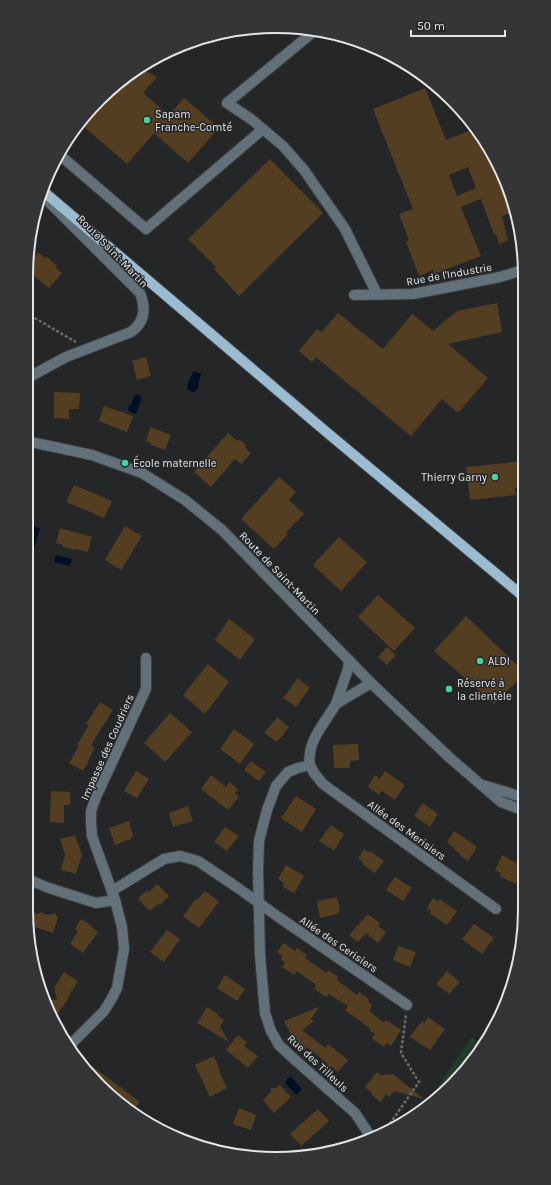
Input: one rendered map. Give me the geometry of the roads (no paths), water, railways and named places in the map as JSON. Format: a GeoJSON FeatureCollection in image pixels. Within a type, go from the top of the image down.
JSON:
{"type":"FeatureCollection","features":[{"type":"Feature","properties":{"kind":"main road"},"geometry":{"type":"LineString","coordinates":[[47,195],[318,425],[518,592]]}},
{"type":"Feature","properties":{"kind":"street"},"geometry":{"type":"LineString","coordinates":[[309,35],[227,103],[251,119],[283,146],[309,177],[345,229],[377,294]]}},
{"type":"Feature","properties":{"kind":"street"},"geometry":{"type":"LineString","coordinates":[[63,158],[146,229],[263,129]]}},
{"type":"Feature","properties":{"kind":"street","name":"Route Saint-Martin"},"geometry":{"type":"LineString","coordinates":[[33,375],[66,357],[132,332],[138,327],[143,316],[144,303],[140,293],[46,199]]}},
{"type":"Feature","properties":{"kind":"street","name":"Rue de l'Industrie"},"geometry":{"type":"LineString","coordinates":[[354,295],[413,294],[500,277],[518,272]]}},
{"type":"Feature","properties":{"kind":"street","name":"Route de Saint-Martin"},"geometry":{"type":"LineString","coordinates":[[33,442],[92,455],[142,473],[185,500],[222,530],[371,683],[450,758],[501,802],[518,808]]}},
{"type":"Feature","properties":{"kind":"street","name":"Impasse des Coudriers"},"geometry":{"type":"LineString","coordinates":[[73,1042],[104,1011],[117,988],[124,949],[122,927],[114,895],[92,836],[91,811],[96,796],[146,689],[146,658]]}},
{"type":"Feature","properties":{"kind":"street"},"geometry":{"type":"LineString","coordinates":[[310,765],[309,758],[313,741],[336,704],[348,669],[349,660]]}},
{"type":"Feature","properties":{"kind":"street"},"geometry":{"type":"LineString","coordinates":[[336,704],[371,683]]}},
{"type":"Feature","properties":{"kind":"street","name":"Rue des Tilleuls"},"geometry":{"type":"LineString","coordinates":[[310,765],[288,772],[276,786],[266,810],[259,841],[258,872],[260,956],[265,1013],[270,1031],[279,1045],[355,1113],[369,1133]]}},
{"type":"Feature","properties":{"kind":"street","name":"Allée des Merisiers"},"geometry":{"type":"LineString","coordinates":[[310,765],[322,784],[496,909]]}},
{"type":"Feature","properties":{"kind":"street"},"geometry":{"type":"LineString","coordinates":[[479,784],[518,796]]}},
{"type":"Feature","properties":{"kind":"street","name":"Allée des Cerisiers"},"geometry":{"type":"LineString","coordinates":[[114,895],[164,859],[180,856],[198,861],[276,916],[408,1005]]}},
{"type":"Feature","properties":{"kind":"street"},"geometry":{"type":"LineString","coordinates":[[33,881],[96,903],[114,895]]}},
{"type":"Feature","properties":{"kind":"water"},"geometry":{"type":"Polygon","coordinates":[[[194,371],[201,374],[198,385],[199,388],[193,392],[187,389],[189,380],[194,371]]]}},
{"type":"Feature","properties":{"kind":"water"},"geometry":{"type":"Polygon","coordinates":[[[137,394],[142,398],[135,414],[128,409],[135,395],[137,394]]]}},
{"type":"Feature","properties":{"kind":"water"},"geometry":{"type":"Polygon","coordinates":[[[33,526],[40,528],[35,546],[33,545],[33,526]]]}},
{"type":"Feature","properties":{"kind":"water"},"geometry":{"type":"Polygon","coordinates":[[[56,555],[72,559],[70,566],[54,562],[56,555]]]}},
{"type":"Feature","properties":{"kind":"water"},"geometry":{"type":"Polygon","coordinates":[[[291,1077],[302,1089],[296,1095],[285,1083],[287,1079],[291,1077]]]}},
{"type":"Feature","properties":{"kind":"place","name":"Sapam Franche-Comté"},"geometry":{"type":"Point","coordinates":[147,120]}},
{"type":"Feature","properties":{"kind":"place","name":"École maternelle"},"geometry":{"type":"Point","coordinates":[125,463]}},
{"type":"Feature","properties":{"kind":"place","name":"Thierry Garny"},"geometry":{"type":"Point","coordinates":[495,477]}},
{"type":"Feature","properties":{"kind":"place","name":"ALDI"},"geometry":{"type":"Point","coordinates":[480,661]}},
{"type":"Feature","properties":{"kind":"place","name":"Réservé à la clientèle"},"geometry":{"type":"Point","coordinates":[449,689]}}]}
